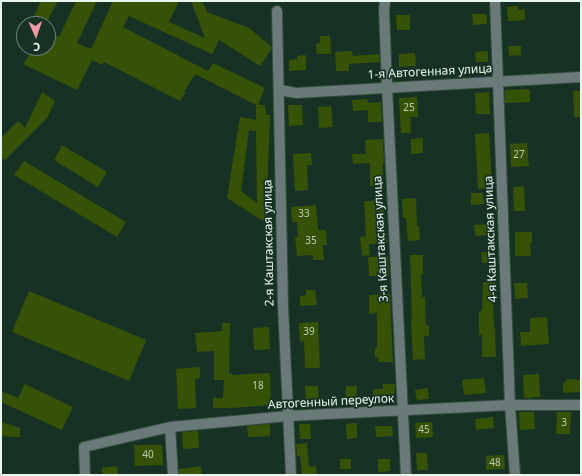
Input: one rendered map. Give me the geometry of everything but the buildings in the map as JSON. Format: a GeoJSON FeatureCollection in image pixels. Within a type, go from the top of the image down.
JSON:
{"type":"FeatureCollection","features":[{"type":"Feature","properties":{"kind":"street","name":"3-я Каштакская улица"},"geometry":{"type":"LineString","coordinates":[[385,1],[387,87],[406,475]]}},
{"type":"Feature","properties":{"kind":"street","name":"4-я Каштакская улица"},"geometry":{"type":"LineString","coordinates":[[495,1],[510,405],[515,475]]}},
{"type":"Feature","properties":{"kind":"street","name":"2-я Каштакская улица"},"geometry":{"type":"LineString","coordinates":[[277,11],[280,90],[283,306],[291,475]]}},
{"type":"Feature","properties":{"kind":"street","name":"1-я Автогенная улица"},"geometry":{"type":"LineString","coordinates":[[280,90],[296,93],[581,77]]}},
{"type":"Feature","properties":{"kind":"street","name":"Автогенный переулок"},"geometry":{"type":"LineString","coordinates":[[85,475],[84,447],[170,427],[288,416],[510,405],[581,406]]}},
{"type":"Feature","properties":{"kind":"street"},"geometry":{"type":"LineString","coordinates":[[170,427],[173,475]]}}]}
